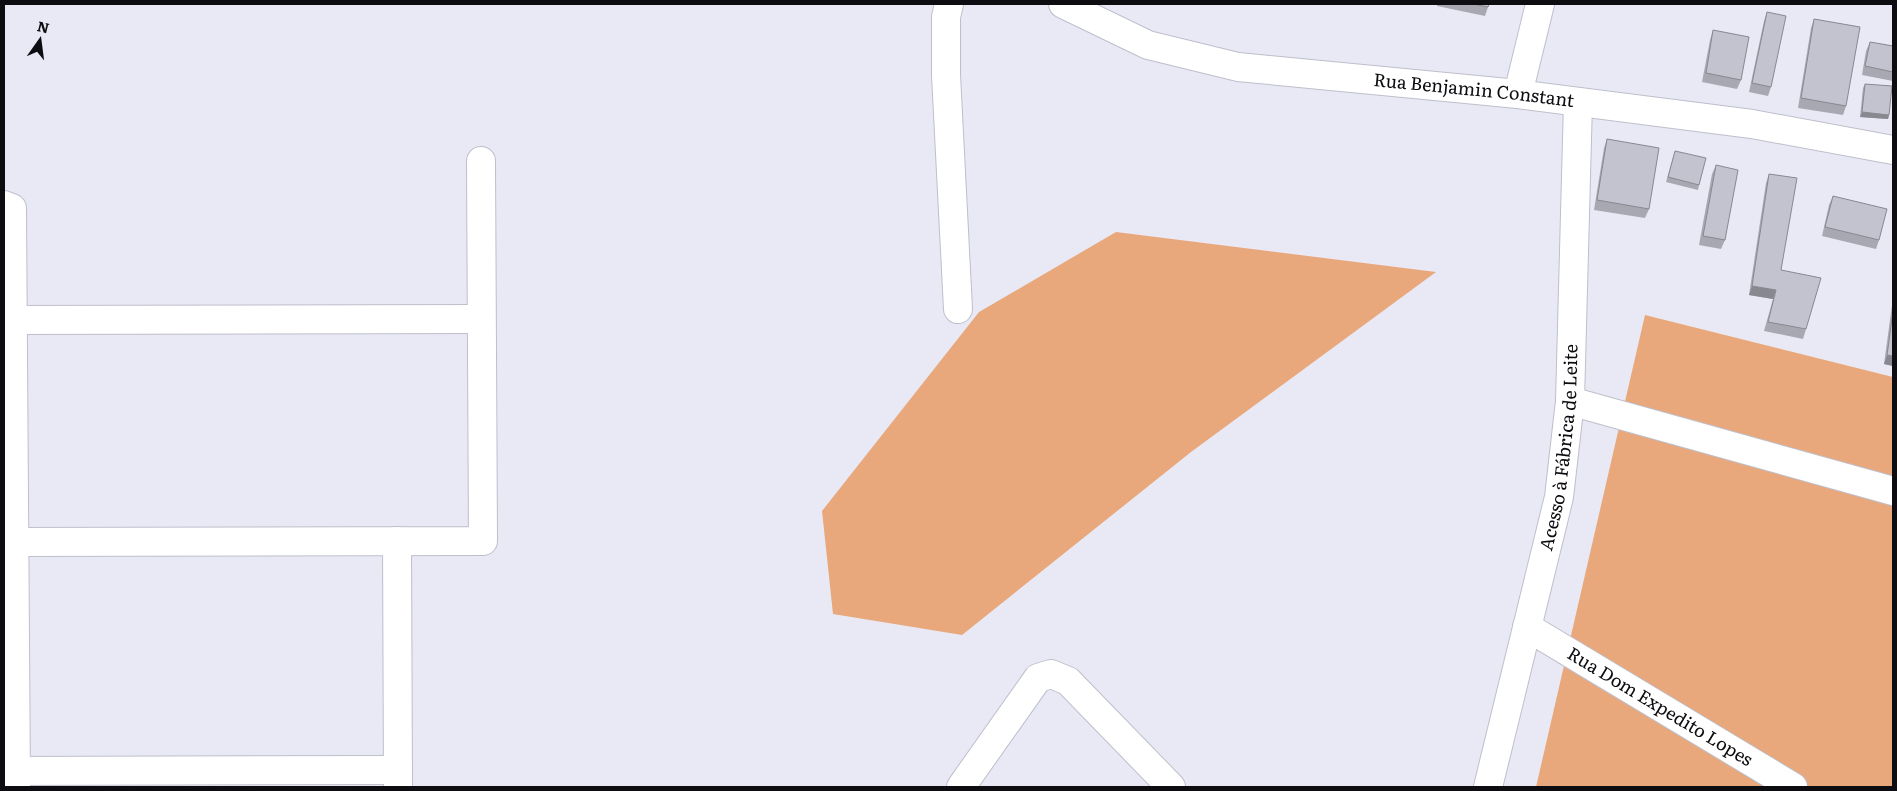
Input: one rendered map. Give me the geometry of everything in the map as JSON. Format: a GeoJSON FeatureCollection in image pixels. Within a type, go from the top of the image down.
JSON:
{"type":"FeatureCollection","features":[{"type":"Feature","properties":{"kind":"street"},"geometry":{"type":"LineString","coordinates":[[949,4],[946,17],[946,75],[958,309]]}},
{"type":"Feature","properties":{"kind":"street","name":"Rua Benjamin Constant"},"geometry":{"type":"LineString","coordinates":[[1063,4],[1148,45],[1238,67],[1518,94],[1752,124],[1893,150]]}},
{"type":"Feature","properties":{"kind":"street"},"geometry":{"type":"LineString","coordinates":[[1518,94],[1540,4]]}},
{"type":"Feature","properties":{"kind":"street","name":"Acesso à Fábrica de Leite"},"geometry":{"type":"LineString","coordinates":[[1488,787],[1559,497],[1570,401],[1578,102]]}},
{"type":"Feature","properties":{"kind":"street"},"geometry":{"type":"LineString","coordinates":[[9,542],[483,541],[481,161]]}},
{"type":"Feature","properties":{"kind":"street"},"geometry":{"type":"LineString","coordinates":[[4,206],[12,208],[8,320],[12,776],[398,779],[397,541]]}},
{"type":"Feature","properties":{"kind":"street"},"geometry":{"type":"LineString","coordinates":[[8,320],[481,319]]}},
{"type":"Feature","properties":{"kind":"street"},"geometry":{"type":"LineString","coordinates":[[1570,401],[1893,492]]}},
{"type":"Feature","properties":{"kind":"street","name":"Rua Dom Expedito Lopes"},"geometry":{"type":"LineString","coordinates":[[1527,627],[1793,787]]}},
{"type":"Feature","properties":{"kind":"street"},"geometry":{"type":"LineString","coordinates":[[961,787],[1038,678],[1051,674],[1068,681],[1171,787]]}},
{"type":"Feature","properties":{"kind":"shaded area"},"geometry":{"type":"Polygon","coordinates":[[[1116,232],[1436,272],[1191,452],[962,635],[833,614],[822,511],[979,312],[1116,232]]]}},
{"type":"Feature","properties":{"kind":"shaded area"},"geometry":{"type":"Polygon","coordinates":[[[1645,315],[1893,377],[1893,787],[1536,787],[1645,315]]]}},
{"type":"Feature","properties":{"kind":"building"},"geometry":{"type":"Polygon","coordinates":[[[1473,4],[1489,4],[1488,7],[1473,4]]]}},
{"type":"Feature","properties":{"kind":"building"},"geometry":{"type":"Polygon","coordinates":[[[1767,12],[1786,16],[1771,87],[1752,83],[1767,12]]]}},
{"type":"Feature","properties":{"kind":"building"},"geometry":{"type":"Polygon","coordinates":[[[1814,19],[1860,27],[1846,106],[1801,98],[1814,19]]]}},
{"type":"Feature","properties":{"kind":"building"},"geometry":{"type":"Polygon","coordinates":[[[1713,30],[1749,37],[1741,80],[1706,73],[1713,30]]]}},
{"type":"Feature","properties":{"kind":"building"},"geometry":{"type":"Polygon","coordinates":[[[1870,42],[1893,46],[1893,72],[1865,66],[1870,42]]]}},
{"type":"Feature","properties":{"kind":"building"},"geometry":{"type":"Polygon","coordinates":[[[1865,84],[1892,86],[1889,115],[1862,112],[1865,84]]]}},
{"type":"Feature","properties":{"kind":"building"},"geometry":{"type":"Polygon","coordinates":[[[1607,139],[1659,148],[1649,209],[1597,200],[1607,139]]]}},
{"type":"Feature","properties":{"kind":"building"},"geometry":{"type":"Polygon","coordinates":[[[1675,151],[1706,158],[1699,185],[1668,177],[1675,151]]]}},
{"type":"Feature","properties":{"kind":"building"},"geometry":{"type":"Polygon","coordinates":[[[1716,165],[1738,170],[1725,240],[1703,236],[1716,165]]]}},
{"type":"Feature","properties":{"kind":"building"},"geometry":{"type":"Polygon","coordinates":[[[1769,174],[1797,178],[1781,270],[1821,278],[1806,329],[1768,322],[1776,290],[1752,286],[1769,174]]]}},
{"type":"Feature","properties":{"kind":"building"},"geometry":{"type":"Polygon","coordinates":[[[1833,196],[1887,209],[1879,240],[1825,227],[1833,196]]]}},
{"type":"Feature","properties":{"kind":"building"},"geometry":{"type":"Polygon","coordinates":[[[1893,312],[1893,356],[1887,355],[1893,312]]]}}]}
